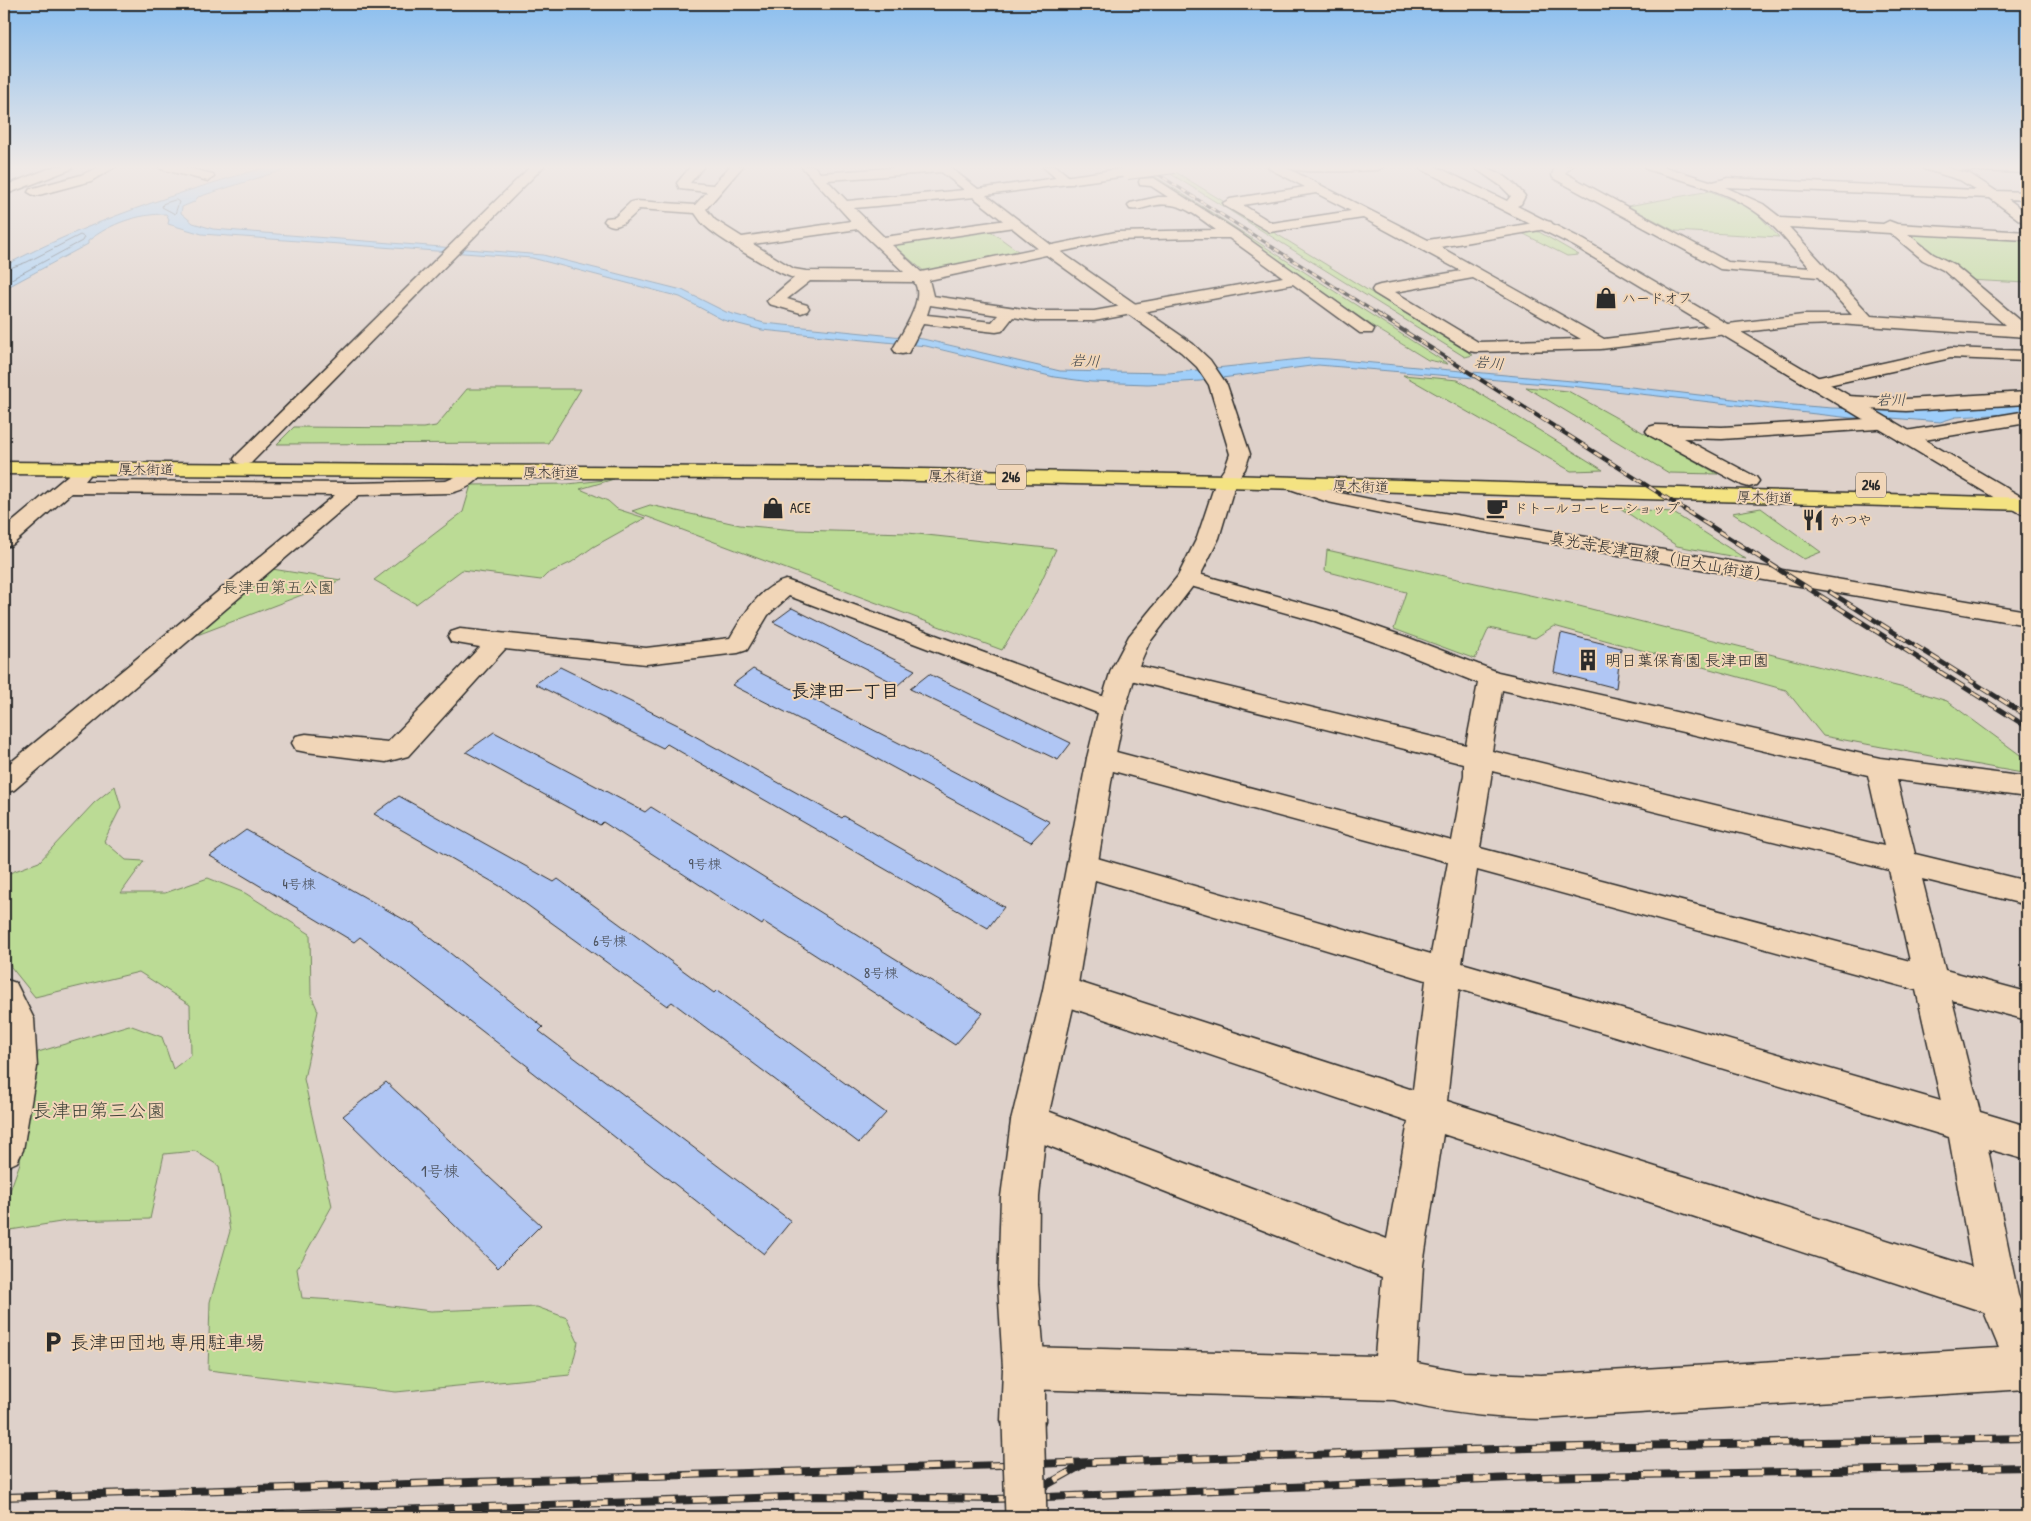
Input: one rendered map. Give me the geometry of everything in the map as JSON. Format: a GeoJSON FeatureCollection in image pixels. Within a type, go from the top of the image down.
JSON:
{"type":"FeatureCollection","features":[{"type":"Feature","properties":{"kind":"highway","name":"厚木街道"},"geometry":{"type":"LineString","coordinates":[[4,457],[872,463],[1231,475],[1294,484],[2025,501]]}},
{"type":"Feature","properties":{"kind":"highway","name":"厚木街道"},"geometry":{"type":"LineString","coordinates":[[4,468],[1231,475],[1749,481],[1992,488]]}},
{"type":"Feature","properties":{"kind":"street"},"geometry":{"type":"LineString","coordinates":[[244,459],[465,237]]}},
{"type":"Feature","properties":{"kind":"street"},"geometry":{"type":"LineString","coordinates":[[731,237],[789,272],[806,276],[919,277],[1050,252],[1112,237]]}},
{"type":"Feature","properties":{"kind":"street"},"geometry":{"type":"LineString","coordinates":[[739,242],[773,237]]}},
{"type":"Feature","properties":{"kind":"street"},"geometry":{"type":"LineString","coordinates":[[875,237],[919,277],[923,282],[926,293],[915,325],[902,348]]}},
{"type":"Feature","properties":{"kind":"street"},"geometry":{"type":"LineString","coordinates":[[881,242],[916,237]]}},
{"type":"Feature","properties":{"kind":"street"},"geometry":{"type":"LineString","coordinates":[[1026,1517],[1023,1421],[1024,1368],[1018,1285],[1020,1197],[1028,1121],[1060,990],[1101,758],[1112,709],[1124,670],[1138,641],[1188,578],[1208,538],[1240,454],[1217,384],[1204,364],[1186,348],[1135,310],[1050,252],[1031,237]]}},
{"type":"Feature","properties":{"kind":"street"},"geometry":{"type":"LineString","coordinates":[[1236,237],[1366,329]]}},
{"type":"Feature","properties":{"kind":"street"},"geometry":{"type":"LineString","coordinates":[[1411,237],[1601,344]]}},
{"type":"Feature","properties":{"kind":"street"},"geometry":{"type":"LineString","coordinates":[[1426,245],[1474,237]]}},
{"type":"Feature","properties":{"kind":"street"},"geometry":{"type":"LineString","coordinates":[[1566,237],[1992,488],[2025,501]]}},
{"type":"Feature","properties":{"kind":"street"},"geometry":{"type":"LineString","coordinates":[[1672,237],[1725,266],[1821,273]]}},
{"type":"Feature","properties":{"kind":"street"},"geometry":{"type":"LineString","coordinates":[[1790,237],[1866,321]]}},
{"type":"Feature","properties":{"kind":"street"},"geometry":{"type":"LineString","coordinates":[[1904,237],[1928,257],[1948,267],[2025,332]]}},
{"type":"Feature","properties":{"kind":"street"},"geometry":{"type":"LineString","coordinates":[[1476,273],[1380,290],[1475,347],[1601,344],[1803,320],[1866,321],[2025,332]]}},
{"type":"Feature","properties":{"kind":"street"},"geometry":{"type":"LineString","coordinates":[[800,308],[775,301],[806,276]]}},
{"type":"Feature","properties":{"kind":"street"},"geometry":{"type":"LineString","coordinates":[[924,299],[1062,317],[1094,316],[1296,279]]}},
{"type":"Feature","properties":{"kind":"street"},"geometry":{"type":"LineString","coordinates":[[915,325],[996,327],[1008,311]]}},
{"type":"Feature","properties":{"kind":"street"},"geometry":{"type":"LineString","coordinates":[[1814,383],[1951,353],[2027,356]]}},
{"type":"Feature","properties":{"kind":"street"},"geometry":{"type":"LineString","coordinates":[[1848,403],[1906,405],[2027,398]]}},
{"type":"Feature","properties":{"kind":"street"},"geometry":{"type":"LineString","coordinates":[[1906,437],[2027,417]]}},
{"type":"Feature","properties":{"kind":"street"},"geometry":{"type":"LineString","coordinates":[[1749,481],[1656,431],[1722,433],[1883,423]]}},
{"type":"Feature","properties":{"kind":"street"},"geometry":{"type":"LineString","coordinates":[[4,540],[87,469]]}},
{"type":"Feature","properties":{"kind":"street"},"geometry":{"type":"LineString","coordinates":[[67,487],[450,488],[469,478],[475,471]]}},
{"type":"Feature","properties":{"kind":"street","name":"真光寺長津田線（旧大山街道）"},"geometry":{"type":"LineString","coordinates":[[1294,484],[1335,498],[1414,514],[2027,618]]}},
{"type":"Feature","properties":{"kind":"street"},"geometry":{"type":"LineString","coordinates":[[4,783],[303,534],[354,489]]}},
{"type":"Feature","properties":{"kind":"street"},"geometry":{"type":"LineString","coordinates":[[1188,578],[1323,616],[1491,679],[1880,768],[2027,787]]}},
{"type":"Feature","properties":{"kind":"street"},"geometry":{"type":"LineString","coordinates":[[460,636],[498,642],[646,656],[738,646],[758,611],[786,587],[1112,709]]}},
{"type":"Feature","properties":{"kind":"street"},"geometry":{"type":"LineString","coordinates":[[306,743],[386,753],[398,749],[498,642]]}},
{"type":"Feature","properties":{"kind":"street"},"geometry":{"type":"LineString","coordinates":[[1124,670],[2027,893]]}},
{"type":"Feature","properties":{"kind":"street"},"geometry":{"type":"LineString","coordinates":[[1394,1378],[1403,1265],[1428,1112],[1444,971],[1478,775],[1478,756],[1491,679]]}},
{"type":"Feature","properties":{"kind":"street"},"geometry":{"type":"LineString","coordinates":[[1101,758],[2027,1006]]}},
{"type":"Feature","properties":{"kind":"street"},"geometry":{"type":"LineString","coordinates":[[1024,1368],[1394,1378],[1419,1387],[1468,1394],[1518,1396],[1615,1393],[2027,1367],[1998,1296],[1965,1124],[1880,768]]}},
{"type":"Feature","properties":{"kind":"street"},"geometry":{"type":"LineString","coordinates":[[1083,865],[2027,1143]]}},
{"type":"Feature","properties":{"kind":"street"},"geometry":{"type":"LineString","coordinates":[[1060,990],[1428,1112],[1998,1296]]}},
{"type":"Feature","properties":{"kind":"street"},"geometry":{"type":"LineString","coordinates":[[4,993],[17,1019],[18,1067],[4,1150]]}},
{"type":"Feature","properties":{"kind":"street"},"geometry":{"type":"LineString","coordinates":[[1028,1121],[1403,1265]]}},
{"type":"Feature","properties":{"kind":"green space"},"geometry":{"type":"Polygon","coordinates":[[[944,237],[999,237],[1022,254],[925,272],[893,245],[944,237]]]}},
{"type":"Feature","properties":{"kind":"green space"},"geometry":{"type":"Polygon","coordinates":[[[1242,237],[1250,237],[1448,364],[1428,360],[1374,327],[1242,237]]]}},
{"type":"Feature","properties":{"kind":"green space"},"geometry":{"type":"Polygon","coordinates":[[[1272,237],[1281,237],[1473,355],[1465,357],[1272,237]]]}},
{"type":"Feature","properties":{"kind":"green space"},"geometry":{"type":"Polygon","coordinates":[[[1530,237],[1548,237],[1579,255],[1567,256],[1530,237]]]}},
{"type":"Feature","properties":{"kind":"green space"},"geometry":{"type":"Polygon","coordinates":[[[1908,237],[2027,239],[2027,283],[1967,280],[1908,237]]]}},
{"type":"Feature","properties":{"kind":"green space"},"geometry":{"type":"Polygon","coordinates":[[[1403,375],[1458,380],[1603,470],[1571,471],[1403,375]]]}},
{"type":"Feature","properties":{"kind":"green space"},"geometry":{"type":"Polygon","coordinates":[[[1526,387],[1568,391],[1718,474],[1669,473],[1526,387]]]}},
{"type":"Feature","properties":{"kind":"green space"},"geometry":{"type":"Polygon","coordinates":[[[467,389],[581,389],[548,443],[277,444],[294,427],[423,428],[436,426],[467,389]]]}},
{"type":"Feature","properties":{"kind":"green space"},"geometry":{"type":"Polygon","coordinates":[[[614,479],[580,489],[608,501],[617,509],[645,518],[593,547],[572,562],[547,574],[541,580],[462,570],[416,604],[374,580],[463,512],[471,485],[568,484],[614,479]]]}},
{"type":"Feature","properties":{"kind":"green space"},"geometry":{"type":"Polygon","coordinates":[[[650,505],[740,525],[795,530],[908,533],[1056,549],[1034,597],[1002,650],[632,511],[650,505]]]}},
{"type":"Feature","properties":{"kind":"green space"},"geometry":{"type":"Polygon","coordinates":[[[1620,508],[1672,512],[1746,559],[1677,546],[1620,508]]]}},
{"type":"Feature","properties":{"kind":"green space"},"geometry":{"type":"Polygon","coordinates":[[[1761,508],[1821,552],[1804,559],[1732,513],[1761,508]]]}},
{"type":"Feature","properties":{"kind":"green space"},"geometry":{"type":"Polygon","coordinates":[[[1327,550],[1579,606],[1912,690],[1947,701],[2027,760],[2027,774],[1823,736],[1786,690],[1554,626],[1535,638],[1489,628],[1475,659],[1394,629],[1406,592],[1325,571],[1327,550]]]}},
{"type":"Feature","properties":{"kind":"green space","name":"長津田第五公園"},"geometry":{"type":"Polygon","coordinates":[[[272,569],[341,580],[192,637],[272,569]]]}},
{"type":"Feature","properties":{"kind":"green space","name":"長津田第三公園"},"geometry":{"type":"Polygon","coordinates":[[[115,786],[121,807],[104,841],[126,860],[144,861],[121,893],[165,893],[208,878],[245,893],[310,934],[311,995],[318,1011],[304,1079],[332,1206],[297,1269],[302,1298],[351,1301],[431,1311],[537,1307],[567,1318],[578,1342],[570,1375],[396,1392],[208,1370],[210,1302],[230,1231],[219,1166],[195,1151],[164,1154],[150,1219],[67,1221],[4,1231],[4,1207],[20,1163],[28,1093],[38,1052],[129,1025],[162,1037],[173,1069],[191,1055],[190,1005],[139,972],[35,997],[11,967],[4,944],[4,875],[39,862],[94,803],[115,786]]]}},
{"type":"Feature","properties":{"kind":"water"},"geometry":{"type":"Polygon","coordinates":[[[65,237],[94,237],[88,241],[88,244],[4,289],[4,266],[65,237]]]}},
{"type":"Feature","properties":{"kind":"water"},"geometry":{"type":"Polygon","coordinates":[[[243,237],[314,237],[543,255],[682,290],[726,312],[764,323],[923,339],[1060,371],[1169,373],[1310,358],[1605,384],[1768,403],[1832,408],[1918,410],[2027,403],[2027,413],[1956,417],[1940,422],[1879,417],[1851,418],[1570,386],[1318,365],[1200,381],[1148,384],[1091,382],[1054,377],[926,346],[762,330],[723,320],[680,297],[532,258],[243,237]]]}},
{"type":"Feature","properties":{"kind":"building"},"geometry":{"type":"Polygon","coordinates":[[[792,608],[915,670],[898,685],[773,622],[792,608]]]}},
{"type":"Feature","properties":{"kind":"building","name":"明日葉保育園 長津田園"},"geometry":{"type":"Polygon","coordinates":[[[1561,633],[1621,648],[1616,688],[1554,672],[1561,633]]]}},
{"type":"Feature","properties":{"kind":"building"},"geometry":{"type":"Polygon","coordinates":[[[560,667],[686,729],[684,730],[842,818],[844,816],[1004,907],[988,928],[667,744],[663,748],[535,684],[560,667]]]}},
{"type":"Feature","properties":{"kind":"building"},"geometry":{"type":"Polygon","coordinates":[[[753,669],[1050,822],[1031,842],[868,754],[732,685],[753,669]]]}},
{"type":"Feature","properties":{"kind":"building"},"geometry":{"type":"Polygon","coordinates":[[[929,674],[1071,743],[1058,760],[910,689],[929,674]]]}},
{"type":"Feature","properties":{"kind":"building"},"geometry":{"type":"Polygon","coordinates":[[[494,732],[645,812],[651,807],[983,1013],[955,1045],[764,922],[762,925],[603,822],[600,825],[466,752],[494,732]]]}},
{"type":"Feature","properties":{"kind":"building"},"geometry":{"type":"Polygon","coordinates":[[[399,796],[554,882],[558,879],[714,993],[717,990],[886,1113],[859,1143],[672,1002],[667,1006],[505,889],[374,814],[399,796]]]}},
{"type":"Feature","properties":{"kind":"building"},"geometry":{"type":"Polygon","coordinates":[[[246,830],[411,922],[543,1027],[539,1031],[791,1221],[764,1254],[528,1069],[530,1068],[360,937],[354,942],[210,856],[246,830]]]}},
{"type":"Feature","properties":{"kind":"building"},"geometry":{"type":"Polygon","coordinates":[[[386,1082],[541,1225],[498,1268],[343,1116],[386,1082]]]}},
{"type":"Feature","properties":{"kind":"railway"},"geometry":{"type":"LineString","coordinates":[[1257,237],[1381,316]]}},
{"type":"Feature","properties":{"kind":"railway"},"geometry":{"type":"LineString","coordinates":[[1379,315],[1687,511]]}},
{"type":"Feature","properties":{"kind":"railway"},"geometry":{"type":"LineString","coordinates":[[1685,510],[2027,727]]}},
{"type":"Feature","properties":{"kind":"railway"},"geometry":{"type":"LineString","coordinates":[[1830,592],[2027,716]]}},
{"type":"Feature","properties":{"kind":"railway"},"geometry":{"type":"LineString","coordinates":[[4,1497],[1528,1448],[2027,1438]]}},
{"type":"Feature","properties":{"kind":"railway"},"geometry":{"type":"LineString","coordinates":[[1025,1497],[1082,1465]]}},
{"type":"Feature","properties":{"kind":"railway"},"geometry":{"type":"LineString","coordinates":[[183,1517],[817,1496],[995,1499],[1539,1477],[2027,1467]]}},
{"type":"Feature","properties":{"kind":"place","name":"ハードオフ"},"geometry":{"type":"Point","coordinates":[1606,298]}},
{"type":"Feature","properties":{"kind":"place","name":"ACE"},"geometry":{"type":"Point","coordinates":[773,508]}},
{"type":"Feature","properties":{"kind":"place","name":"ドトールコーヒーショップ"},"geometry":{"type":"Point","coordinates":[1497,508]}},
{"type":"Feature","properties":{"kind":"place","name":"かつや"},"geometry":{"type":"Point","coordinates":[1813,520]}},
{"type":"Feature","properties":{"kind":"place","name":"明日葉保育園 長津田園"},"geometry":{"type":"Point","coordinates":[1588,660]}},
{"type":"Feature","properties":{"kind":"place","name":"長津田団地 専用駐車場"},"geometry":{"type":"Point","coordinates":[53,1342]}},
{"type":"Feature","properties":{"kind":"district","name":"長津田一丁目"},"geometry":{"type":"Point","coordinates":[845,691]}},
{"type":"Feature","properties":{"kind":"water label","name":"岩川"},"geometry":{"type":"Point","coordinates":[1085,361]}},
{"type":"Feature","properties":{"kind":"water label","name":"岩川"},"geometry":{"type":"Point","coordinates":[1489,363]}},
{"type":"Feature","properties":{"kind":"water label","name":"岩川"},"geometry":{"type":"Point","coordinates":[1891,400]}}]}
